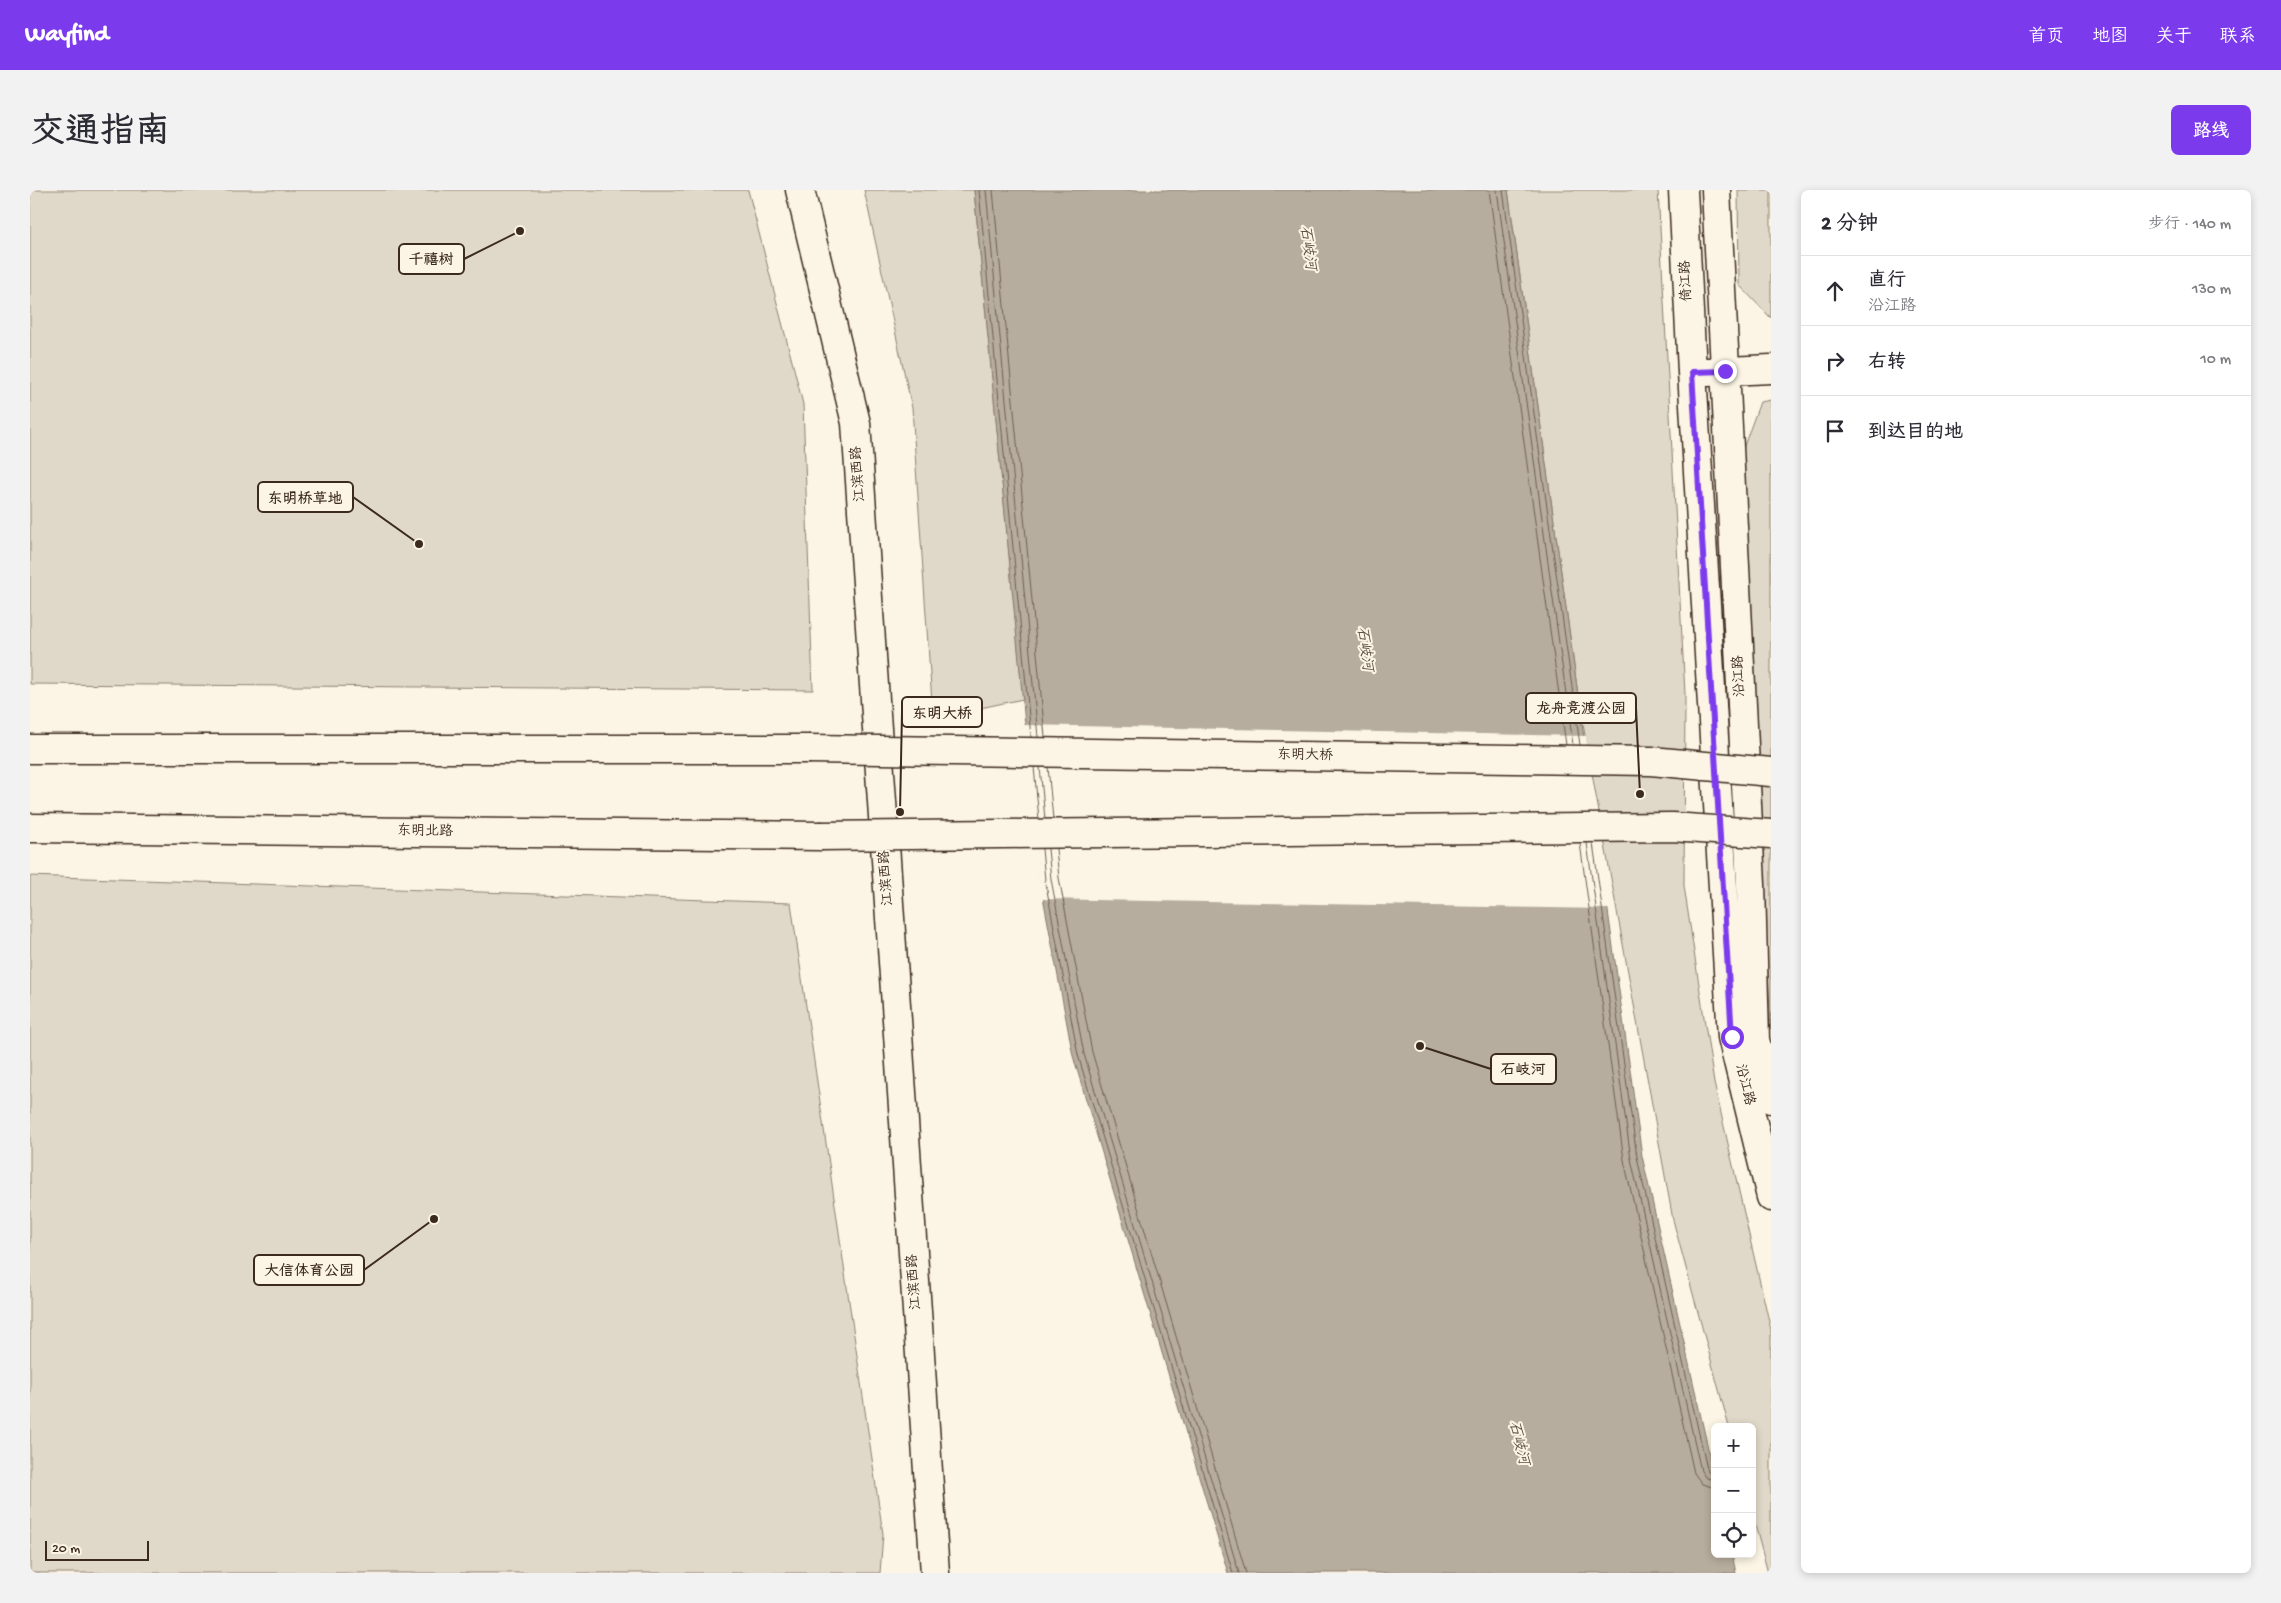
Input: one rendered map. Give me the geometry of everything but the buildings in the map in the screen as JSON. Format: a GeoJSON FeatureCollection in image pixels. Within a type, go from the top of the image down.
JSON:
{"type":"FeatureCollection","features":[{"type":"Feature","properties":{"kind":"main road","name":"江滨西路"},"geometry":{"type":"LineString","coordinates":[[800,190],[856,423],[935,1573]]}},
{"type":"Feature","properties":{"kind":"main road","name":"倚江路"},"geometry":{"type":"LineString","coordinates":[[1683,190],[1692,372]]}},
{"type":"Feature","properties":{"kind":"main road"},"geometry":{"type":"LineString","coordinates":[[1716,190],[1725,371]]}},
{"type":"Feature","properties":{"kind":"main road"},"geometry":{"type":"LineString","coordinates":[[1692,372],[1771,369]]}},
{"type":"Feature","properties":{"kind":"main road","name":"沿江路"},"geometry":{"type":"LineString","coordinates":[[1725,371],[1751,884],[1755,1040],[1771,1099]]}},
{"type":"Feature","properties":{"kind":"main road","name":"沿江路"},"geometry":{"type":"LineString","coordinates":[[1692,372],[1732,1037],[1771,1197]]}},
{"type":"Feature","properties":{"kind":"main road","name":"东明大桥"},"geometry":{"type":"LineString","coordinates":[[30,749],[808,749],[1641,761],[1771,772]]}},
{"type":"Feature","properties":{"kind":"main road","name":"东明北路"},"geometry":{"type":"LineString","coordinates":[[30,828],[820,836],[1672,827],[1771,834]]}},
{"type":"Feature","properties":{"kind":"shaded area"},"geometry":{"type":"Polygon","coordinates":[[[30,190],[748,190],[803,404],[813,690],[30,684],[30,190]]]}},
{"type":"Feature","properties":{"kind":"shaded area"},"geometry":{"type":"Polygon","coordinates":[[[864,190],[974,190],[1023,699],[933,718],[912,408],[864,190]]]}},
{"type":"Feature","properties":{"kind":"shaded area"},"geometry":{"type":"Polygon","coordinates":[[[1508,190],[1658,190],[1685,694],[1684,886],[1714,1083],[1771,1330],[1771,1573],[1768,1573],[1756,1529],[1756,1423],[1728,1423],[1673,1220],[1579,702],[1508,190]]]}},
{"type":"Feature","properties":{"kind":"shaded area"},"geometry":{"type":"Polygon","coordinates":[[[1738,190],[1771,190],[1771,318],[1739,285],[1738,190]]]}},
{"type":"Feature","properties":{"kind":"shaded area"},"geometry":{"type":"Polygon","coordinates":[[[1771,400],[1771,1030],[1741,454],[1760,402],[1771,400]]]}},
{"type":"Feature","properties":{"kind":"shaded area"},"geometry":{"type":"Polygon","coordinates":[[[30,876],[791,903],[883,1534],[880,1573],[30,1573],[30,876]]]}},
{"type":"Feature","properties":{"kind":"water"},"geometry":{"type":"Polygon","coordinates":[[[974,190],[1508,190],[1642,1156],[1711,1461],[1711,1558],[1733,1558],[1736,1573],[1228,1573],[1073,1056],[1040,881],[974,190]]]}},
{"type":"Feature","properties":{"kind":"pier"},"geometry":{"type":"Polygon","coordinates":[[[1023,725],[1586,736],[1610,909],[1041,899],[1023,725]]]}},
{"type":"Feature","properties":{"kind":"place","name":"千禧树"},"geometry":{"type":"Point","coordinates":[520,231]}},
{"type":"Feature","properties":{"kind":"place","name":"东明桥草地"},"geometry":{"type":"Point","coordinates":[419,544]}},
{"type":"Feature","properties":{"kind":"place","name":"龙舟竞渡公园"},"geometry":{"type":"Point","coordinates":[1640,794]}},
{"type":"Feature","properties":{"kind":"place","name":"东明大桥"},"geometry":{"type":"Point","coordinates":[900,812]}},
{"type":"Feature","properties":{"kind":"place","name":"石岐河"},"geometry":{"type":"Point","coordinates":[1420,1046]}},
{"type":"Feature","properties":{"kind":"place","name":"大信体育公园"},"geometry":{"type":"Point","coordinates":[434,1219]}},
{"type":"Feature","properties":{"kind":"route"},"geometry":{"type":"LineString","coordinates":[[1725,371],[1692,372],[1732,1037]]}}]}
